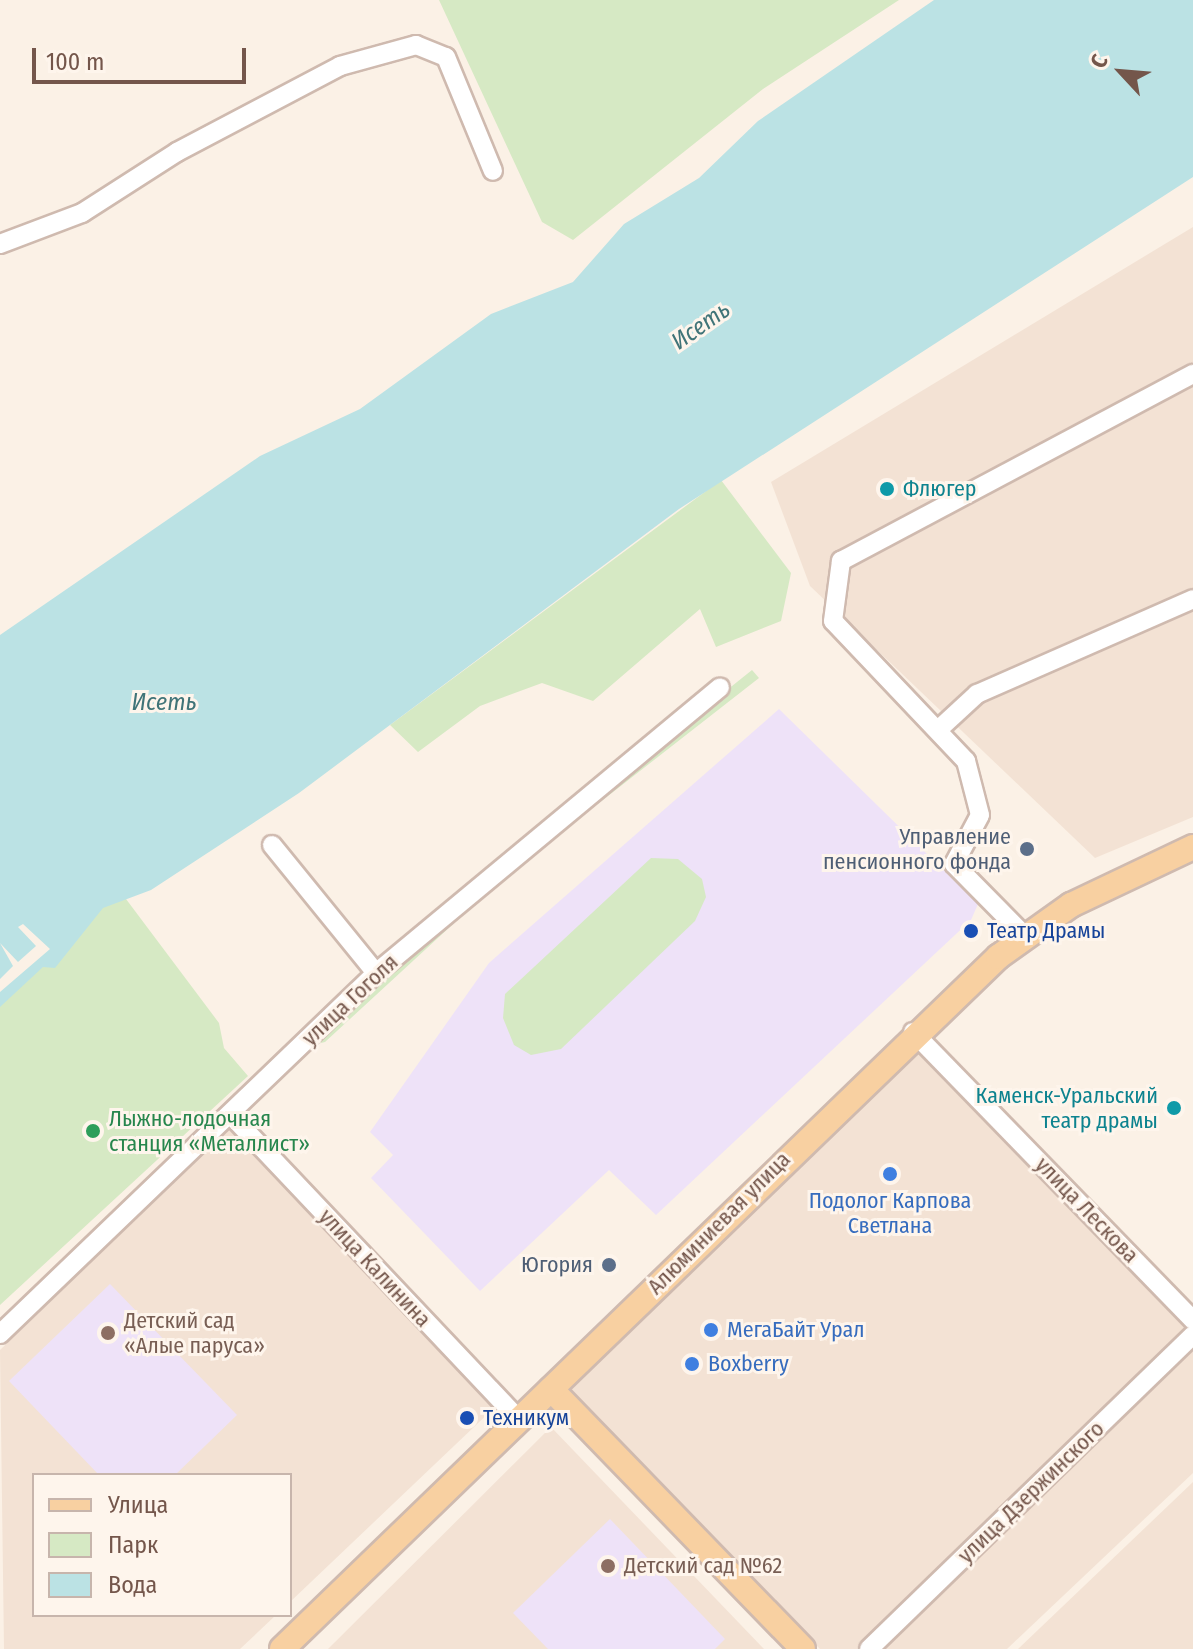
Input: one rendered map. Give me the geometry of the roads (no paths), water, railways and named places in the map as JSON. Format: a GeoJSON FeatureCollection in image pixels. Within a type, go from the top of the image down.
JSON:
{"type":"FeatureCollection","features":[{"type":"Feature","properties":{"kind":"main road","name":"Алюминиевая улица"},"geometry":{"type":"LineString","coordinates":[[282,1649],[520,1421],[913,1032],[1025,936],[1071,905],[1193,847]]}},
{"type":"Feature","properties":{"kind":"main road"},"geometry":{"type":"LineString","coordinates":[[551,1389],[803,1649]]}},
{"type":"Feature","properties":{"kind":"street"},"geometry":{"type":"LineString","coordinates":[[0,244],[82,213],[177,152],[340,66],[416,45],[446,57],[493,171]]}},
{"type":"Feature","properties":{"kind":"street"},"geometry":{"type":"LineString","coordinates":[[1025,936],[954,864],[980,815],[966,761],[939,729],[833,621],[841,561],[1193,374]]}},
{"type":"Feature","properties":{"kind":"street"},"geometry":{"type":"LineString","coordinates":[[939,729],[977,694],[1193,599]]}},
{"type":"Feature","properties":{"kind":"street","name":"улица Гоголя"},"geometry":{"type":"LineString","coordinates":[[0,1334],[376,973],[720,687]]}},
{"type":"Feature","properties":{"kind":"street"},"geometry":{"type":"LineString","coordinates":[[272,845],[376,973]]}},
{"type":"Feature","properties":{"kind":"street","name":"улица Лескова"},"geometry":{"type":"LineString","coordinates":[[913,1032],[1193,1320]]}},
{"type":"Feature","properties":{"kind":"street","name":"улица Калинина"},"geometry":{"type":"LineString","coordinates":[[231,1115],[520,1421]]}},
{"type":"Feature","properties":{"kind":"street","name":"улица Дзержинского"},"geometry":{"type":"LineString","coordinates":[[869,1649],[1193,1335]]}},
{"type":"Feature","properties":{"kind":"water","name":"Исеть"},"geometry":{"type":"Polygon","coordinates":[[[934,0],[1193,0],[1193,177],[679,509],[299,793],[151,890],[103,908],[55,968],[43,967],[0,1007],[0,635],[260,456],[360,409],[491,314],[573,282],[624,224],[699,178],[758,121],[934,0]]]}},
{"type":"Feature","properties":{"kind":"place","name":"Флюгер"},"geometry":{"type":"Point","coordinates":[887,489]}},
{"type":"Feature","properties":{"kind":"place","name":"Управление пенсионного фонда"},"geometry":{"type":"Point","coordinates":[1027,849]}},
{"type":"Feature","properties":{"kind":"place","name":"Театр Драмы"},"geometry":{"type":"Point","coordinates":[971,931]}},
{"type":"Feature","properties":{"kind":"place","name":"Каменск-Уральский театр драмы"},"geometry":{"type":"Point","coordinates":[1174,1108]}},
{"type":"Feature","properties":{"kind":"place","name":"Лыжно-лодочная станция «Металлист»"},"geometry":{"type":"Point","coordinates":[93,1131]}},
{"type":"Feature","properties":{"kind":"place","name":"Подолог Карпова Светлана"},"geometry":{"type":"Point","coordinates":[890,1174]}},
{"type":"Feature","properties":{"kind":"place","name":"Югория"},"geometry":{"type":"Point","coordinates":[609,1265]}},
{"type":"Feature","properties":{"kind":"place","name":"МегаБайт Урал"},"geometry":{"type":"Point","coordinates":[711,1330]}},
{"type":"Feature","properties":{"kind":"place","name":"Детский сад «Алые паруса»"},"geometry":{"type":"Point","coordinates":[108,1333]}},
{"type":"Feature","properties":{"kind":"place","name":"Boxberry"},"geometry":{"type":"Point","coordinates":[692,1364]}},
{"type":"Feature","properties":{"kind":"place","name":"Техникум"},"geometry":{"type":"Point","coordinates":[467,1418]}},
{"type":"Feature","properties":{"kind":"place","name":"Детский сад №62"},"geometry":{"type":"Point","coordinates":[608,1566]}}]}
